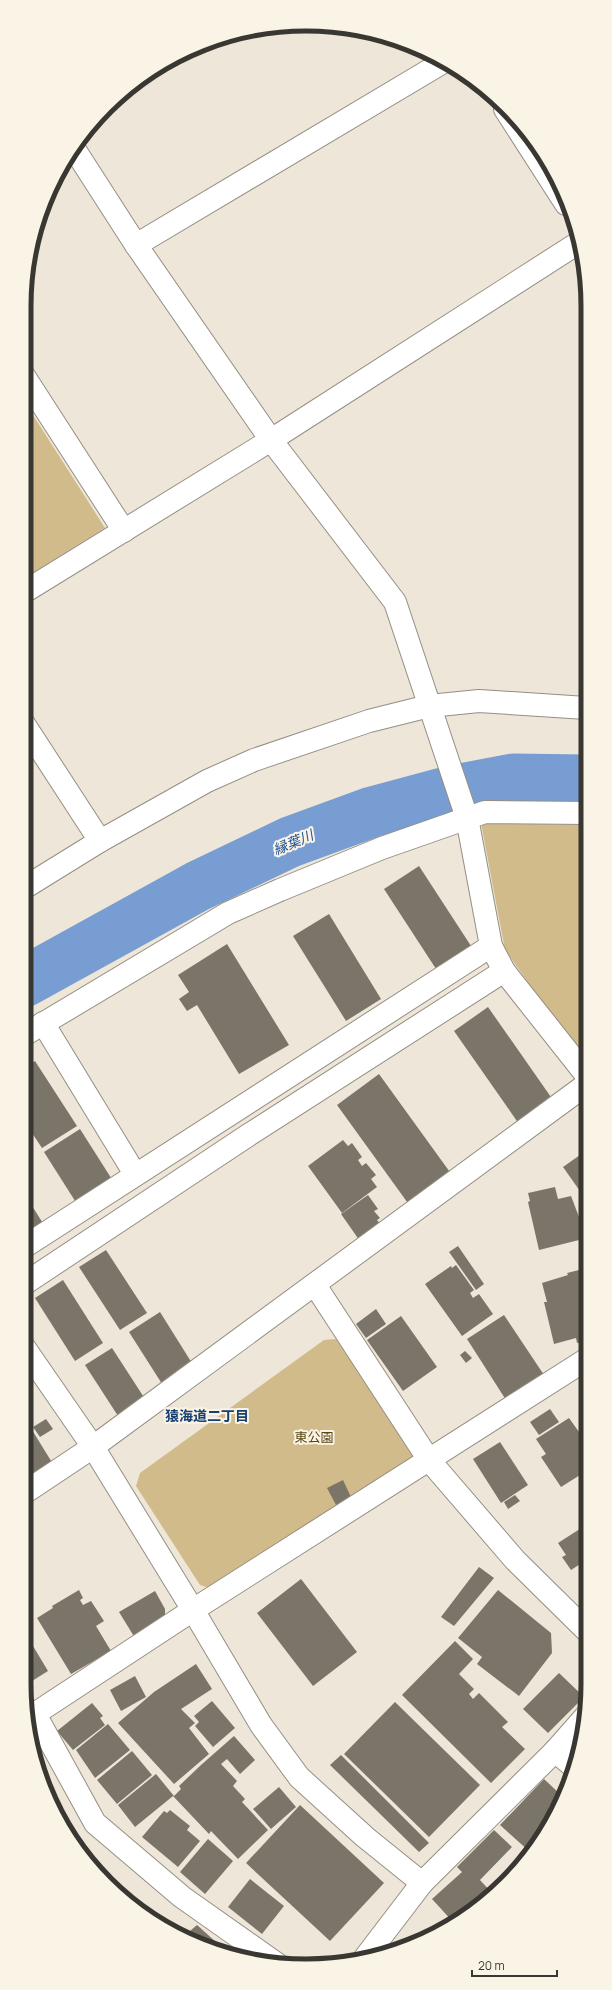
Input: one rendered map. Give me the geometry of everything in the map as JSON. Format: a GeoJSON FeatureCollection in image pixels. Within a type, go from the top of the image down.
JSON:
{"type":"FeatureCollection","features":[{"type":"Feature","properties":{"kind":"street"},"geometry":{"type":"LineString","coordinates":[[136,245],[438,65]]}},
{"type":"Feature","properties":{"kind":"street"},"geometry":{"type":"LineString","coordinates":[[525,141],[551,180]]}},
{"type":"Feature","properties":{"kind":"street"},"geometry":{"type":"LineString","coordinates":[[77,153],[136,245],[271,440],[395,602],[464,812],[491,946],[504,971],[581,1068]]}},
{"type":"Feature","properties":{"kind":"street"},"geometry":{"type":"LineString","coordinates":[[31,588],[271,440],[574,245]]}},
{"type":"Feature","properties":{"kind":"street"},"geometry":{"type":"LineString","coordinates":[[31,387],[124,531]]}},
{"type":"Feature","properties":{"kind":"street"},"geometry":{"type":"LineString","coordinates":[[31,884],[100,841],[200,785],[254,760],[369,721],[429,706],[479,701],[581,708]]}},
{"type":"Feature","properties":{"kind":"street"},"geometry":{"type":"LineString","coordinates":[[31,735],[100,841]]}},
{"type":"Feature","properties":{"kind":"street"},"geometry":{"type":"LineString","coordinates":[[31,1031],[228,913],[464,812],[581,813]]}},
{"type":"Feature","properties":{"kind":"street"},"geometry":{"type":"LineString","coordinates":[[31,1242],[491,946]]}},
{"type":"Feature","properties":{"kind":"street"},"geometry":{"type":"LineString","coordinates":[[31,1279],[247,1136],[504,971]]}},
{"type":"Feature","properties":{"kind":"street"},"geometry":{"type":"LineString","coordinates":[[43,1023],[135,1174]]}},
{"type":"Feature","properties":{"kind":"street"},"geometry":{"type":"LineString","coordinates":[[31,1488],[93,1447],[581,1088]]}},
{"type":"Feature","properties":{"kind":"street"},"geometry":{"type":"LineString","coordinates":[[315,1285],[429,1460],[515,1560],[581,1625]]}},
{"type":"Feature","properties":{"kind":"street"},"geometry":{"type":"LineString","coordinates":[[31,1357],[93,1447],[194,1610],[261,1725],[299,1777],[365,1837],[422,1883]]}},
{"type":"Feature","properties":{"kind":"street"},"geometry":{"type":"LineString","coordinates":[[33,1716],[194,1610],[581,1363]]}},
{"type":"Feature","properties":{"kind":"street"},"geometry":{"type":"LineString","coordinates":[[33,1720],[95,1823],[182,1897],[265,1956]]}},
{"type":"Feature","properties":{"kind":"street"},"geometry":{"type":"LineString","coordinates":[[370,1952],[422,1883],[555,1751],[578,1725]]}},
{"type":"Feature","properties":{"kind":"street"},"geometry":{"type":"LineString","coordinates":[[555,1751],[569,1763]]}},
{"type":"Feature","properties":{"kind":"green space"},"geometry":{"type":"Polygon","coordinates":[[[31,412],[105,528],[31,574],[31,412]]]}},
{"type":"Feature","properties":{"kind":"green space"},"geometry":{"type":"Polygon","coordinates":[[[481,823],[581,825],[581,1056],[505,950],[481,823]]]}},
{"type":"Feature","properties":{"kind":"green space","name":"東公園"},"geometry":{"type":"Polygon","coordinates":[[[336,1339],[417,1451],[411,1463],[212,1589],[200,1585],[136,1486],[140,1473],[324,1340],[336,1339]]]}},
{"type":"Feature","properties":{"kind":"building"},"geometry":{"type":"Polygon","coordinates":[[[419,866],[473,949],[438,972],[384,889],[419,866]]]}},
{"type":"Feature","properties":{"kind":"building"},"geometry":{"type":"Polygon","coordinates":[[[329,914],[381,999],[346,1021],[293,936],[329,914]]]}},
{"type":"Feature","properties":{"kind":"building"},"geometry":{"type":"Polygon","coordinates":[[[227,944],[289,1045],[239,1074],[197,1005],[187,1011],[179,999],[189,992],[178,975],[227,944]]]}},
{"type":"Feature","properties":{"kind":"building"},"geometry":{"type":"Polygon","coordinates":[[[488,1007],[553,1100],[519,1124],[454,1031],[488,1007]]]}},
{"type":"Feature","properties":{"kind":"building"},"geometry":{"type":"Polygon","coordinates":[[[35,1061],[77,1126],[42,1148],[31,1132],[31,1064],[35,1061]]]}},
{"type":"Feature","properties":{"kind":"building"},"geometry":{"type":"Polygon","coordinates":[[[379,1074],[452,1175],[410,1206],[337,1105],[379,1074]]]}},
{"type":"Feature","properties":{"kind":"building"},"geometry":{"type":"Polygon","coordinates":[[[80,1129],[113,1181],[77,1204],[44,1152],[80,1129]]]}},
{"type":"Feature","properties":{"kind":"building"},"geometry":{"type":"Polygon","coordinates":[[[343,1140],[348,1146],[352,1143],[362,1157],[358,1160],[362,1166],[366,1163],[376,1175],[371,1179],[377,1187],[342,1213],[308,1166],[343,1140]]]}},
{"type":"Feature","properties":{"kind":"building"},"geometry":{"type":"Polygon","coordinates":[[[581,1154],[581,1192],[563,1167],[581,1154]]]}},
{"type":"Feature","properties":{"kind":"building"},"geometry":{"type":"Polygon","coordinates":[[[555,1187],[558,1199],[571,1196],[581,1222],[581,1240],[539,1250],[528,1202],[530,1201],[528,1193],[555,1187]]]}},
{"type":"Feature","properties":{"kind":"building"},"geometry":{"type":"Polygon","coordinates":[[[368,1195],[378,1209],[374,1211],[380,1218],[377,1220],[384,1229],[362,1244],[341,1214],[368,1195]]]}},
{"type":"Feature","properties":{"kind":"building"},"geometry":{"type":"Polygon","coordinates":[[[31,1204],[44,1225],[31,1233],[31,1204]]]}},
{"type":"Feature","properties":{"kind":"building"},"geometry":{"type":"Polygon","coordinates":[[[458,1246],[484,1284],[476,1290],[449,1252],[458,1246]]]}},
{"type":"Feature","properties":{"kind":"building"},"geometry":{"type":"Polygon","coordinates":[[[106,1250],[147,1313],[120,1330],[79,1267],[106,1250]]]}},
{"type":"Feature","properties":{"kind":"building"},"geometry":{"type":"Polygon","coordinates":[[[456,1265],[474,1290],[470,1293],[473,1298],[479,1294],[493,1314],[462,1336],[425,1284],[451,1266],[452,1268],[456,1265]]]}},
{"type":"Feature","properties":{"kind":"building"},"geometry":{"type":"Polygon","coordinates":[[[581,1270],[581,1342],[577,1343],[576,1338],[554,1344],[544,1302],[547,1302],[542,1283],[568,1275],[567,1273],[581,1270]]]}},
{"type":"Feature","properties":{"kind":"building"},"geometry":{"type":"Polygon","coordinates":[[[63,1280],[103,1343],[75,1361],[35,1298],[63,1280]]]}},
{"type":"Feature","properties":{"kind":"building"},"geometry":{"type":"Polygon","coordinates":[[[376,1309],[386,1324],[366,1338],[356,1324],[376,1309]]]}},
{"type":"Feature","properties":{"kind":"building"},"geometry":{"type":"Polygon","coordinates":[[[160,1312],[195,1368],[164,1387],[129,1332],[160,1312]]]}},
{"type":"Feature","properties":{"kind":"building"},"geometry":{"type":"Polygon","coordinates":[[[504,1315],[544,1375],[506,1400],[467,1339],[504,1315]]]}},
{"type":"Feature","properties":{"kind":"building"},"geometry":{"type":"Polygon","coordinates":[[[401,1316],[437,1367],[403,1391],[367,1340],[401,1316]]]}},
{"type":"Feature","properties":{"kind":"building"},"geometry":{"type":"Polygon","coordinates":[[[112,1348],[147,1402],[120,1419],[85,1365],[112,1348]]]}},
{"type":"Feature","properties":{"kind":"building"},"geometry":{"type":"Polygon","coordinates":[[[465,1351],[472,1358],[466,1363],[460,1355],[465,1351]]]}},
{"type":"Feature","properties":{"kind":"building"},"geometry":{"type":"Polygon","coordinates":[[[550,1409],[559,1422],[539,1435],[530,1422],[550,1409]]]}},
{"type":"Feature","properties":{"kind":"building"},"geometry":{"type":"Polygon","coordinates":[[[569,1418],[579,1432],[581,1431],[581,1474],[561,1487],[541,1457],[546,1454],[536,1439],[569,1418]]]}},
{"type":"Feature","properties":{"kind":"building"},"geometry":{"type":"Polygon","coordinates":[[[46,1419],[53,1429],[40,1437],[33,1427],[46,1419]]]}},
{"type":"Feature","properties":{"kind":"building"},"geometry":{"type":"Polygon","coordinates":[[[31,1428],[56,1469],[31,1485],[31,1428]]]}},
{"type":"Feature","properties":{"kind":"building"},"geometry":{"type":"Polygon","coordinates":[[[500,1442],[528,1485],[501,1503],[473,1459],[500,1442]]]}},
{"type":"Feature","properties":{"kind":"building"},"geometry":{"type":"Polygon","coordinates":[[[343,1480],[351,1497],[336,1505],[327,1488],[343,1480]]]}},
{"type":"Feature","properties":{"kind":"building"},"geometry":{"type":"Polygon","coordinates":[[[515,1495],[520,1501],[508,1509],[504,1502],[515,1495]]]}},
{"type":"Feature","properties":{"kind":"building"},"geometry":{"type":"Polygon","coordinates":[[[581,1528],[581,1564],[571,1570],[562,1557],[566,1555],[558,1543],[581,1528]]]}},
{"type":"Feature","properties":{"kind":"building"},"geometry":{"type":"Polygon","coordinates":[[[479,1567],[494,1578],[454,1626],[441,1617],[479,1567]]]}},
{"type":"Feature","properties":{"kind":"building"},"geometry":{"type":"Polygon","coordinates":[[[301,1579],[357,1652],[313,1686],[257,1613],[301,1579]]]}},
{"type":"Feature","properties":{"kind":"building"},"geometry":{"type":"Polygon","coordinates":[[[79,1590],[83,1598],[80,1600],[83,1605],[91,1601],[104,1621],[96,1626],[111,1651],[71,1674],[37,1618],[53,1608],[52,1606],[79,1590]]]}},
{"type":"Feature","properties":{"kind":"building"},"geometry":{"type":"Polygon","coordinates":[[[498,1590],[551,1633],[552,1653],[519,1696],[477,1664],[482,1657],[458,1638],[498,1590]]]}},
{"type":"Feature","properties":{"kind":"building"},"geometry":{"type":"Polygon","coordinates":[[[155,1591],[165,1609],[165,1621],[135,1638],[119,1612],[155,1591]]]}},
{"type":"Feature","properties":{"kind":"building"},"geometry":{"type":"Polygon","coordinates":[[[455,1641],[473,1659],[459,1674],[474,1689],[469,1694],[473,1699],[479,1693],[508,1722],[502,1727],[525,1749],[491,1783],[402,1695],[455,1641]]]}},
{"type":"Feature","properties":{"kind":"building"},"geometry":{"type":"Polygon","coordinates":[[[31,1643],[48,1671],[31,1682],[31,1643]]]}},
{"type":"Feature","properties":{"kind":"building"},"geometry":{"type":"Polygon","coordinates":[[[196,1664],[212,1689],[181,1709],[195,1723],[189,1728],[209,1754],[174,1784],[118,1723],[154,1692],[196,1664]]]}},
{"type":"Feature","properties":{"kind":"building"},"geometry":{"type":"Polygon","coordinates":[[[559,1673],[580,1694],[580,1701],[548,1733],[523,1709],[559,1673]]]}},
{"type":"Feature","properties":{"kind":"building"},"geometry":{"type":"Polygon","coordinates":[[[135,1676],[146,1697],[121,1711],[110,1690],[135,1676]]]}},
{"type":"Feature","properties":{"kind":"building"},"geometry":{"type":"Polygon","coordinates":[[[212,1701],[235,1728],[213,1747],[195,1726],[199,1722],[194,1716],[212,1701]]]}},
{"type":"Feature","properties":{"kind":"building"},"geometry":{"type":"Polygon","coordinates":[[[395,1702],[480,1785],[429,1837],[344,1754],[395,1702]]]}},
{"type":"Feature","properties":{"kind":"building"},"geometry":{"type":"Polygon","coordinates":[[[92,1703],[103,1716],[100,1718],[105,1725],[73,1750],[57,1731],[92,1703]]]}},
{"type":"Feature","properties":{"kind":"building"},"geometry":{"type":"Polygon","coordinates":[[[108,1724],[130,1750],[95,1778],[76,1750],[108,1724]]]}},
{"type":"Feature","properties":{"kind":"building"},"geometry":{"type":"Polygon","coordinates":[[[234,1736],[255,1760],[240,1774],[227,1759],[221,1764],[237,1781],[233,1786],[245,1799],[242,1802],[268,1830],[238,1859],[211,1831],[209,1834],[173,1796],[135,1827],[118,1805],[156,1774],[174,1796],[181,1789],[179,1786],[234,1736]]]}},
{"type":"Feature","properties":{"kind":"building"},"geometry":{"type":"Polygon","coordinates":[[[132,1751],[152,1775],[117,1804],[97,1780],[132,1751]]]}},
{"type":"Feature","properties":{"kind":"building"},"geometry":{"type":"Polygon","coordinates":[[[341,1755],[429,1843],[419,1852],[330,1765],[341,1755]]]}},
{"type":"Feature","properties":{"kind":"building"},"geometry":{"type":"Polygon","coordinates":[[[544,1779],[558,1793],[555,1801],[549,1807],[551,1809],[544,1822],[526,1848],[500,1825],[544,1779]]]}},
{"type":"Feature","properties":{"kind":"building"},"geometry":{"type":"Polygon","coordinates":[[[279,1787],[296,1807],[271,1829],[253,1809],[279,1787]]]}},
{"type":"Feature","properties":{"kind":"building"},"geometry":{"type":"Polygon","coordinates":[[[300,1805],[384,1883],[330,1941],[246,1863],[300,1805]]]}},
{"type":"Feature","properties":{"kind":"building"},"geometry":{"type":"Polygon","coordinates":[[[170,1810],[190,1826],[187,1830],[200,1841],[178,1867],[142,1837],[164,1811],[167,1813],[170,1810]]]}},
{"type":"Feature","properties":{"kind":"building"},"geometry":{"type":"Polygon","coordinates":[[[494,1830],[512,1847],[480,1880],[489,1889],[450,1918],[432,1899],[462,1872],[457,1867],[494,1830]]]}},
{"type":"Feature","properties":{"kind":"building"},"geometry":{"type":"Polygon","coordinates":[[[208,1839],[233,1861],[205,1894],[180,1872],[208,1839]]]}},
{"type":"Feature","properties":{"kind":"building"},"geometry":{"type":"Polygon","coordinates":[[[250,1879],[284,1906],[262,1934],[228,1907],[250,1879]]]}},
{"type":"Feature","properties":{"kind":"building"},"geometry":{"type":"Polygon","coordinates":[[[197,1925],[218,1944],[201,1938],[188,1933],[197,1925]]]}},
{"type":"Feature","properties":{"kind":"waterway","name":"縁葉川"},"geometry":{"type":"LineString","coordinates":[[31,978],[198,886],[290,842],[372,812],[450,791],[513,779],[581,780]]}},
{"type":"Feature","properties":{"kind":"district","name":"猿海道二丁目"},"geometry":{"type":"Point","coordinates":[207,1415]}}]}
